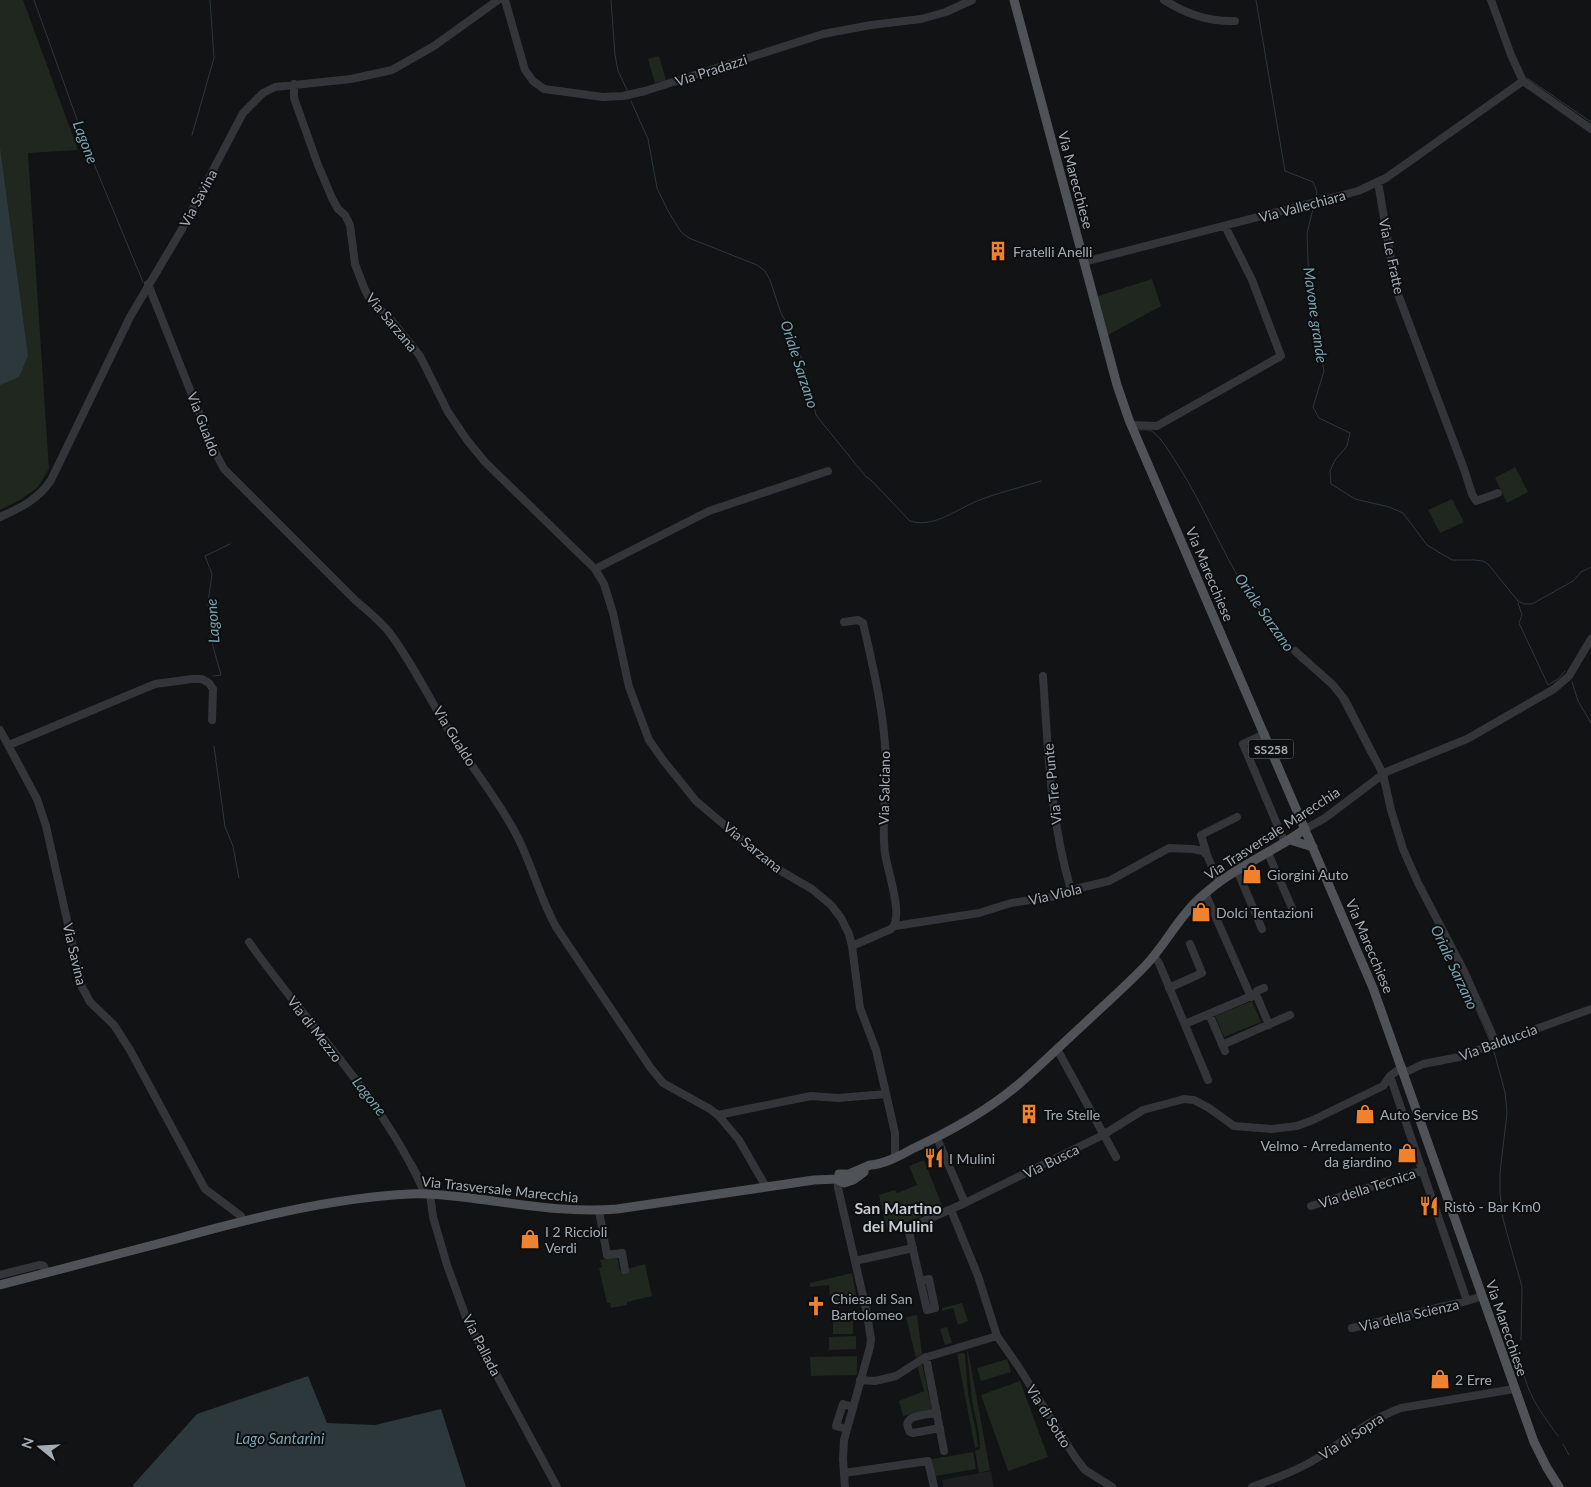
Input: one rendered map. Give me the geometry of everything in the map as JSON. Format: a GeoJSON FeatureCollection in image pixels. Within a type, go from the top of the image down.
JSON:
{"type":"FeatureCollection","features":[{"type":"Feature","properties":{"kind":"main road","name":"Via Marecchiese"},"geometry":{"type":"LineString","coordinates":[[1014,0],[1116,385],[1131,425],[1373,988],[1514,1389],[1534,1442],[1547,1468],[1560,1487]]}},
{"type":"Feature","properties":{"kind":"main road","name":"Via Trasversale Marecchia"},"geometry":{"type":"LineString","coordinates":[[0,1285],[239,1222],[327,1204],[376,1197],[427,1194],[562,1209],[599,1211],[814,1180],[858,1177],[874,1165],[937,1138],[998,1100],[1019,1084],[1131,981],[1154,956],[1188,911],[1205,893],[1237,870],[1288,842],[1305,828]]}},
{"type":"Feature","properties":{"kind":"main road"},"geometry":{"type":"LineString","coordinates":[[1288,842],[1313,848]]}},
{"type":"Feature","properties":{"kind":"street","name":"Via Savina"},"geometry":{"type":"LineString","coordinates":[[0,518],[29,503],[45,490],[51,480],[130,316],[182,229],[243,113],[263,93],[275,87],[351,79],[392,70],[434,46],[498,0]]}},
{"type":"Feature","properties":{"kind":"street","name":"Via Pradazzi"},"geometry":{"type":"LineString","coordinates":[[505,0],[525,70],[533,81],[544,89],[603,96],[622,96],[645,91],[823,34],[870,24],[921,19],[946,12],[972,0]]}},
{"type":"Feature","properties":{"kind":"street"},"geometry":{"type":"LineString","coordinates":[[1164,0],[1198,18],[1220,22],[1235,21]]}},
{"type":"Feature","properties":{"kind":"street"},"geometry":{"type":"LineString","coordinates":[[1491,0],[1511,55],[1523,80],[1591,129]]}},
{"type":"Feature","properties":{"kind":"street"},"geometry":{"type":"LineString","coordinates":[[1378,182],[1523,80]]}},
{"type":"Feature","properties":{"kind":"street","name":"Via Sarzana"},"geometry":{"type":"LineString","coordinates":[[294,84],[294,98],[318,165],[332,198],[350,225],[355,264],[364,290],[371,301],[392,321],[420,356],[448,412],[485,462],[596,569],[604,584],[613,613],[629,687],[649,740],[696,801],[774,867],[812,889],[831,905],[841,918],[849,934],[860,1008],[876,1050],[895,1132],[895,1157]]}},
{"type":"Feature","properties":{"kind":"street","name":"Via Vallechiara"},"geometry":{"type":"LineString","coordinates":[[1084,262],[1326,200],[1358,191],[1378,182]]}},
{"type":"Feature","properties":{"kind":"street","name":"Via Le Fratte"},"geometry":{"type":"LineString","coordinates":[[1378,182],[1396,288],[1472,494],[1476,501],[1498,493]]}},
{"type":"Feature","properties":{"kind":"street"},"geometry":{"type":"LineString","coordinates":[[1131,425],[1157,426],[1282,356],[1252,280],[1225,226]]}},
{"type":"Feature","properties":{"kind":"street","name":"Via Gualdo"},"geometry":{"type":"LineString","coordinates":[[148,284],[212,448],[224,469],[389,632],[454,739],[496,798],[517,837],[556,927],[650,1066],[663,1083],[718,1115],[738,1140],[766,1187]]}},
{"type":"Feature","properties":{"kind":"street"},"geometry":{"type":"LineString","coordinates":[[596,569],[708,511],[828,471]]}},
{"type":"Feature","properties":{"kind":"street","name":"Via Salciano"},"geometry":{"type":"LineString","coordinates":[[844,622],[858,620],[864,623],[882,716],[886,771],[883,834],[889,875],[898,915],[895,926]]}},
{"type":"Feature","properties":{"kind":"street","name":"Via Trasversale Marecchia"},"geometry":{"type":"LineString","coordinates":[[1305,828],[1325,818],[1383,774],[1467,739],[1554,689],[1569,676],[1591,639]]}},
{"type":"Feature","properties":{"kind":"street"},"geometry":{"type":"LineString","coordinates":[[1296,651],[1333,685],[1345,700],[1383,774],[1391,810],[1403,849],[1418,883],[1464,971],[1496,1043]]}},
{"type":"Feature","properties":{"kind":"street","name":"Via Tre Punte"},"geometry":{"type":"LineString","coordinates":[[1043,676],[1050,774],[1057,830],[1061,857],[1071,890]]}},
{"type":"Feature","properties":{"kind":"street"},"geometry":{"type":"LineString","coordinates":[[9,745],[155,684],[192,679],[202,679],[209,683],[213,689],[212,720]]}},
{"type":"Feature","properties":{"kind":"street","name":"Via Savina"},"geometry":{"type":"LineString","coordinates":[[0,730],[37,799],[46,826],[82,987],[90,1002],[114,1025],[130,1050],[206,1189],[226,1205],[241,1212],[268,1216]]}},
{"type":"Feature","properties":{"kind":"street"},"geometry":{"type":"LineString","coordinates":[[1265,734],[1243,744],[1288,842]]}},
{"type":"Feature","properties":{"kind":"street"},"geometry":{"type":"LineString","coordinates":[[1218,882],[1201,835],[1237,817]]}},
{"type":"Feature","properties":{"kind":"street","name":"Via Viola"},"geometry":{"type":"LineString","coordinates":[[895,926],[979,913],[1012,903],[1058,896],[1071,890],[1109,881],[1169,848],[1192,849],[1207,855]]}},
{"type":"Feature","properties":{"kind":"street"},"geometry":{"type":"LineString","coordinates":[[1268,853],[1292,908]]}},
{"type":"Feature","properties":{"kind":"street"},"geometry":{"type":"LineString","coordinates":[[1237,870],[1262,929]]}},
{"type":"Feature","properties":{"kind":"street"},"geometry":{"type":"LineString","coordinates":[[1205,893],[1269,1025]]}},
{"type":"Feature","properties":{"kind":"street"},"geometry":{"type":"LineString","coordinates":[[852,946],[895,926]]}},
{"type":"Feature","properties":{"kind":"street","name":"Via di Mezzo"},"geometry":{"type":"LineString","coordinates":[[249,942],[379,1112],[427,1194]]}},
{"type":"Feature","properties":{"kind":"street"},"geometry":{"type":"LineString","coordinates":[[1169,988],[1202,973],[1190,944]]}},
{"type":"Feature","properties":{"kind":"street"},"geometry":{"type":"LineString","coordinates":[[1154,956],[1159,963],[1208,1080]]}},
{"type":"Feature","properties":{"kind":"street"},"geometry":{"type":"LineString","coordinates":[[1184,1024],[1253,995],[1264,988]]}},
{"type":"Feature","properties":{"kind":"street","name":"Via Balduccia"},"geometry":{"type":"LineString","coordinates":[[1403,1070],[1459,1057],[1591,1009]]}},
{"type":"Feature","properties":{"kind":"street"},"geometry":{"type":"LineString","coordinates":[[1209,1014],[1224,1048],[1290,1015]]}},
{"type":"Feature","properties":{"kind":"street"},"geometry":{"type":"LineString","coordinates":[[1057,1049],[1102,1135],[1116,1157]]}},
{"type":"Feature","properties":{"kind":"street","name":"Via Busca"},"geometry":{"type":"LineString","coordinates":[[913,1248],[908,1228],[965,1204],[1102,1135],[1143,1110],[1184,1099],[1194,1100],[1234,1126],[1272,1129],[1297,1126],[1383,1086],[1390,1076],[1403,1070]]}},
{"type":"Feature","properties":{"kind":"street","name":"Via della Scienza"},"geometry":{"type":"LineString","coordinates":[[1390,1076],[1467,1301]]}},
{"type":"Feature","properties":{"kind":"street"},"geometry":{"type":"LineString","coordinates":[[718,1115],[811,1096],[838,1098],[886,1094]]}},
{"type":"Feature","properties":{"kind":"street"},"geometry":{"type":"LineString","coordinates":[[937,1138],[965,1204]]}},
{"type":"Feature","properties":{"kind":"street","name":"Via della Tecnica"},"geometry":{"type":"LineString","coordinates":[[1312,1206],[1423,1170]]}},
{"type":"Feature","properties":{"kind":"street"},"geometry":{"type":"LineString","coordinates":[[842,1178],[841,1198],[871,1339],[846,1429],[843,1450],[845,1487]]}},
{"type":"Feature","properties":{"kind":"street","name":"Via Pallada"},"geometry":{"type":"LineString","coordinates":[[427,1194],[444,1256],[467,1320],[558,1487]]}},
{"type":"Feature","properties":{"kind":"street","name":"Via Savina"},"geometry":{"type":"LineString","coordinates":[[226,1205],[239,1222]]}},
{"type":"Feature","properties":{"kind":"street"},"geometry":{"type":"LineString","coordinates":[[860,1380],[875,1381],[896,1376],[926,1357],[997,1336],[978,1276],[950,1210]]}},
{"type":"Feature","properties":{"kind":"street"},"geometry":{"type":"LineString","coordinates":[[599,1211],[607,1255],[622,1253],[625,1270]]}},
{"type":"Feature","properties":{"kind":"street"},"geometry":{"type":"LineString","coordinates":[[855,1261],[913,1248],[920,1282]]}},
{"type":"Feature","properties":{"kind":"street","name":"Via Trasversale Marecchia"},"geometry":{"type":"LineString","coordinates":[[0,1275],[39,1265],[44,1266],[46,1273]]}},
{"type":"Feature","properties":{"kind":"street","name":"Via della Scienza"},"geometry":{"type":"LineString","coordinates":[[1352,1328],[1482,1296]]}},
{"type":"Feature","properties":{"kind":"street","name":"Via di Sotto"},"geometry":{"type":"LineString","coordinates":[[997,1336],[1018,1366],[1075,1458],[1085,1470],[1112,1487]]}},
{"type":"Feature","properties":{"kind":"street"},"geometry":{"type":"LineString","coordinates":[[926,1357],[944,1451]]}},
{"type":"Feature","properties":{"kind":"street","name":"Via di Sopra"},"geometry":{"type":"LineString","coordinates":[[1252,1487],[1318,1458],[1357,1429],[1387,1413],[1401,1408],[1514,1389]]}},
{"type":"Feature","properties":{"kind":"street"},"geometry":{"type":"LineString","coordinates":[[846,1429],[836,1426],[843,1404],[853,1407]]}},
{"type":"Feature","properties":{"kind":"street"},"geometry":{"type":"LineString","coordinates":[[937,1413],[911,1418],[907,1422],[907,1426],[908,1430],[913,1433],[940,1428]]}},
{"type":"Feature","properties":{"kind":"street"},"geometry":{"type":"LineString","coordinates":[[844,1473],[928,1461],[934,1487]]}},
{"type":"Feature","properties":{"kind":"shaded area"},"geometry":{"type":"Polygon","coordinates":[[[0,0],[23,0],[78,150],[28,153],[49,469],[37,488],[20,500],[0,510],[0,0]]]}},
{"type":"Feature","properties":{"kind":"shaded area"},"geometry":{"type":"Polygon","coordinates":[[[659,56],[666,80],[655,83],[648,59],[659,56]]]}},
{"type":"Feature","properties":{"kind":"shaded area"},"geometry":{"type":"Polygon","coordinates":[[[1152,279],[1161,306],[1108,335],[1098,296],[1152,279]]]}},
{"type":"Feature","properties":{"kind":"shaded area"},"geometry":{"type":"Polygon","coordinates":[[[1515,467],[1528,492],[1507,503],[1495,478],[1515,467]]]}},
{"type":"Feature","properties":{"kind":"shaded area"},"geometry":{"type":"Polygon","coordinates":[[[1452,499],[1464,522],[1440,533],[1428,510],[1452,499]]]}},
{"type":"Feature","properties":{"kind":"shaded area"},"geometry":{"type":"Polygon","coordinates":[[[1252,1001],[1261,1022],[1224,1037],[1215,1016],[1252,1001]]]}},
{"type":"Feature","properties":{"kind":"shaded area"},"geometry":{"type":"Polygon","coordinates":[[[924,1160],[943,1208],[887,1230],[879,1195],[895,1190],[897,1193],[917,1185],[909,1166],[924,1160]]]}},
{"type":"Feature","properties":{"kind":"shaded area"},"geometry":{"type":"Polygon","coordinates":[[[617,1256],[620,1271],[645,1264],[652,1296],[627,1302],[627,1305],[611,1308],[610,1303],[607,1303],[599,1268],[602,1267],[600,1260],[617,1256]]]}},
{"type":"Feature","properties":{"kind":"shaded area"},"geometry":{"type":"Polygon","coordinates":[[[852,1273],[857,1300],[836,1301],[830,1297],[829,1285],[810,1287],[810,1283],[852,1273]]]}},
{"type":"Feature","properties":{"kind":"shaded area"},"geometry":{"type":"Polygon","coordinates":[[[962,1303],[968,1321],[958,1325],[953,1308],[942,1311],[942,1308],[962,1303]]]}},
{"type":"Feature","properties":{"kind":"shaded area"},"geometry":{"type":"Polygon","coordinates":[[[917,1315],[922,1354],[916,1358],[906,1317],[917,1315]]]}},
{"type":"Feature","properties":{"kind":"shaded area"},"geometry":{"type":"Polygon","coordinates":[[[833,1321],[853,1321],[853,1334],[833,1334],[833,1321]]]}},
{"type":"Feature","properties":{"kind":"shaded area"},"geometry":{"type":"Polygon","coordinates":[[[947,1327],[952,1343],[945,1345],[940,1329],[947,1327]]]}},
{"type":"Feature","properties":{"kind":"shaded area"},"geometry":{"type":"Polygon","coordinates":[[[856,1336],[856,1349],[829,1350],[829,1337],[856,1336]]]}},
{"type":"Feature","properties":{"kind":"shaded area"},"geometry":{"type":"Polygon","coordinates":[[[968,1351],[990,1470],[979,1473],[975,1451],[980,1449],[979,1434],[972,1400],[968,1351]]]}},
{"type":"Feature","properties":{"kind":"shaded area"},"geometry":{"type":"Polygon","coordinates":[[[957,1354],[965,1354],[968,1394],[976,1431],[978,1447],[975,1448],[957,1354]]]}},
{"type":"Feature","properties":{"kind":"shaded area"},"geometry":{"type":"Polygon","coordinates":[[[857,1356],[857,1375],[811,1376],[810,1357],[857,1356]]]}},
{"type":"Feature","properties":{"kind":"shaded area"},"geometry":{"type":"Polygon","coordinates":[[[1007,1359],[1011,1372],[981,1381],[977,1368],[1007,1359]]]}},
{"type":"Feature","properties":{"kind":"shaded area"},"geometry":{"type":"Polygon","coordinates":[[[922,1364],[932,1410],[903,1416],[899,1401],[924,1391],[917,1365],[922,1364]]]}},
{"type":"Feature","properties":{"kind":"shaded area"},"geometry":{"type":"Polygon","coordinates":[[[1020,1381],[1048,1457],[1008,1471],[981,1395],[1020,1381]]]}},
{"type":"Feature","properties":{"kind":"shaded area"},"geometry":{"type":"Polygon","coordinates":[[[973,1452],[976,1469],[935,1476],[932,1459],[973,1452]]]}},
{"type":"Feature","properties":{"kind":"shaded area"},"geometry":{"type":"Polygon","coordinates":[[[991,1471],[994,1487],[943,1487],[942,1480],[991,1471]]]}},
{"type":"Feature","properties":{"kind":"water"},"geometry":{"type":"Polygon","coordinates":[[[0,148],[28,356],[19,377],[0,385],[0,148]]]}},
{"type":"Feature","properties":{"kind":"water","name":"Lago Santarini"},"geometry":{"type":"Polygon","coordinates":[[[308,1376],[327,1423],[375,1425],[441,1409],[466,1487],[134,1487],[133,1485],[197,1414],[308,1376]]]}},
{"type":"Feature","properties":{"kind":"waterway","name":"Lagone"},"geometry":{"type":"LineString","coordinates":[[34,0],[87,147],[143,282]]}},
{"type":"Feature","properties":{"kind":"waterway"},"geometry":{"type":"LineString","coordinates":[[192,135],[214,58],[210,0]]}},
{"type":"Feature","properties":{"kind":"waterway","name":"Oriale Sarzano"},"geometry":{"type":"LineString","coordinates":[[611,0],[615,55],[618,71],[628,92]]}},
{"type":"Feature","properties":{"kind":"waterway","name":"Mavone grande"},"geometry":{"type":"LineString","coordinates":[[1256,0],[1285,171],[1313,182],[1317,191],[1316,199]]}},
{"type":"Feature","properties":{"kind":"waterway"},"geometry":{"type":"LineString","coordinates":[[1527,78],[1591,122]]}},
{"type":"Feature","properties":{"kind":"waterway","name":"Oriale Sarzano"},"geometry":{"type":"LineString","coordinates":[[631,101],[648,139],[657,188],[681,232],[689,238],[757,265],[765,271],[805,368],[816,415],[866,477],[910,521],[919,523],[938,520],[982,499],[1041,481]]}},
{"type":"Feature","properties":{"kind":"waterway","name":"Mavone grande"},"geometry":{"type":"LineString","coordinates":[[1314,205],[1307,233],[1309,285],[1324,371],[1313,407],[1319,418],[1350,433],[1347,446],[1335,460],[1330,471],[1331,484],[1355,499],[1389,507],[1403,513],[1427,545],[1452,560],[1474,560],[1483,561],[1488,564],[1518,601],[1524,604],[1532,604],[1573,581],[1581,572],[1591,567]]}},
{"type":"Feature","properties":{"kind":"waterway","name":"Oriale Sarzano"},"geometry":{"type":"LineString","coordinates":[[1139,430],[1151,431],[1165,445],[1190,484],[1244,587],[1267,621],[1292,652]]}},
{"type":"Feature","properties":{"kind":"waterway","name":"Lagone"},"geometry":{"type":"LineString","coordinates":[[213,676],[221,675],[211,639],[208,603],[212,574],[205,556],[230,544]]}},
{"type":"Feature","properties":{"kind":"waterway","name":"Mavone grande"},"geometry":{"type":"LineString","coordinates":[[1518,603],[1522,615],[1519,623],[1548,685],[1558,679],[1565,671]]}},
{"type":"Feature","properties":{"kind":"waterway","name":"Oriale Sarzano"},"geometry":{"type":"LineString","coordinates":[[1298,659],[1304,664]]}},
{"type":"Feature","properties":{"kind":"waterway","name":"Mavone grande"},"geometry":{"type":"LineString","coordinates":[[1572,682],[1578,701],[1591,723]]}},
{"type":"Feature","properties":{"kind":"waterway","name":"Oriale Sarzano"},"geometry":{"type":"LineString","coordinates":[[1340,700],[1371,759]]}},
{"type":"Feature","properties":{"kind":"waterway","name":"Lagone"},"geometry":{"type":"LineString","coordinates":[[214,746],[225,827],[233,846],[239,878]]}},
{"type":"Feature","properties":{"kind":"waterway","name":"Oriale Sarzano"},"geometry":{"type":"LineString","coordinates":[[1455,961],[1490,1041]]}},
{"type":"Feature","properties":{"kind":"waterway","name":"Oriale Sarzano"},"geometry":{"type":"LineString","coordinates":[[1493,1048],[1505,1092],[1507,1113],[1500,1172],[1500,1193],[1503,1219],[1522,1287],[1521,1340]]}},
{"type":"Feature","properties":{"kind":"waterway","name":"Lagone"},"geometry":{"type":"LineString","coordinates":[[414,1162],[423,1179]]}},
{"type":"Feature","properties":{"kind":"waterway","name":"Oriale Sarzano"},"geometry":{"type":"LineString","coordinates":[[1522,1364],[1531,1394],[1540,1411],[1558,1436]]}},
{"type":"Feature","properties":{"kind":"waterway","name":"Oriale Sarzano"},"geometry":{"type":"LineString","coordinates":[[1563,1444],[1569,1455]]}},
{"type":"Feature","properties":{"kind":"place","name":"Fratelli Anelli"},"geometry":{"type":"Point","coordinates":[998,251]}},
{"type":"Feature","properties":{"kind":"place","name":"Giorgini Auto"},"geometry":{"type":"Point","coordinates":[1252,874]}},
{"type":"Feature","properties":{"kind":"place","name":"Dolci Tentazioni"},"geometry":{"type":"Point","coordinates":[1201,912]}},
{"type":"Feature","properties":{"kind":"place","name":"Tre Stelle"},"geometry":{"type":"Point","coordinates":[1029,1114]}},
{"type":"Feature","properties":{"kind":"place","name":"Auto Service BS"},"geometry":{"type":"Point","coordinates":[1365,1114]}},
{"type":"Feature","properties":{"kind":"place","name":"Velmo - Arredamento da giardino"},"geometry":{"type":"Point","coordinates":[1407,1153]}},
{"type":"Feature","properties":{"kind":"place","name":"I Mulini"},"geometry":{"type":"Point","coordinates":[934,1158]}},
{"type":"Feature","properties":{"kind":"place","name":"Ristò - Bar Km0"},"geometry":{"type":"Point","coordinates":[1429,1206]}},
{"type":"Feature","properties":{"kind":"place","name":"I 2 Riccioli Verdi"},"geometry":{"type":"Point","coordinates":[530,1239]}},
{"type":"Feature","properties":{"kind":"place","name":"Chiesa di San Bartolomeo"},"geometry":{"type":"Point","coordinates":[816,1306]}},
{"type":"Feature","properties":{"kind":"place","name":"2 Erre"},"geometry":{"type":"Point","coordinates":[1440,1379]}},
{"type":"Feature","properties":{"kind":"district","name":"San Martino dei Mulini"},"geometry":{"type":"Point","coordinates":[898,1216]}}]}
